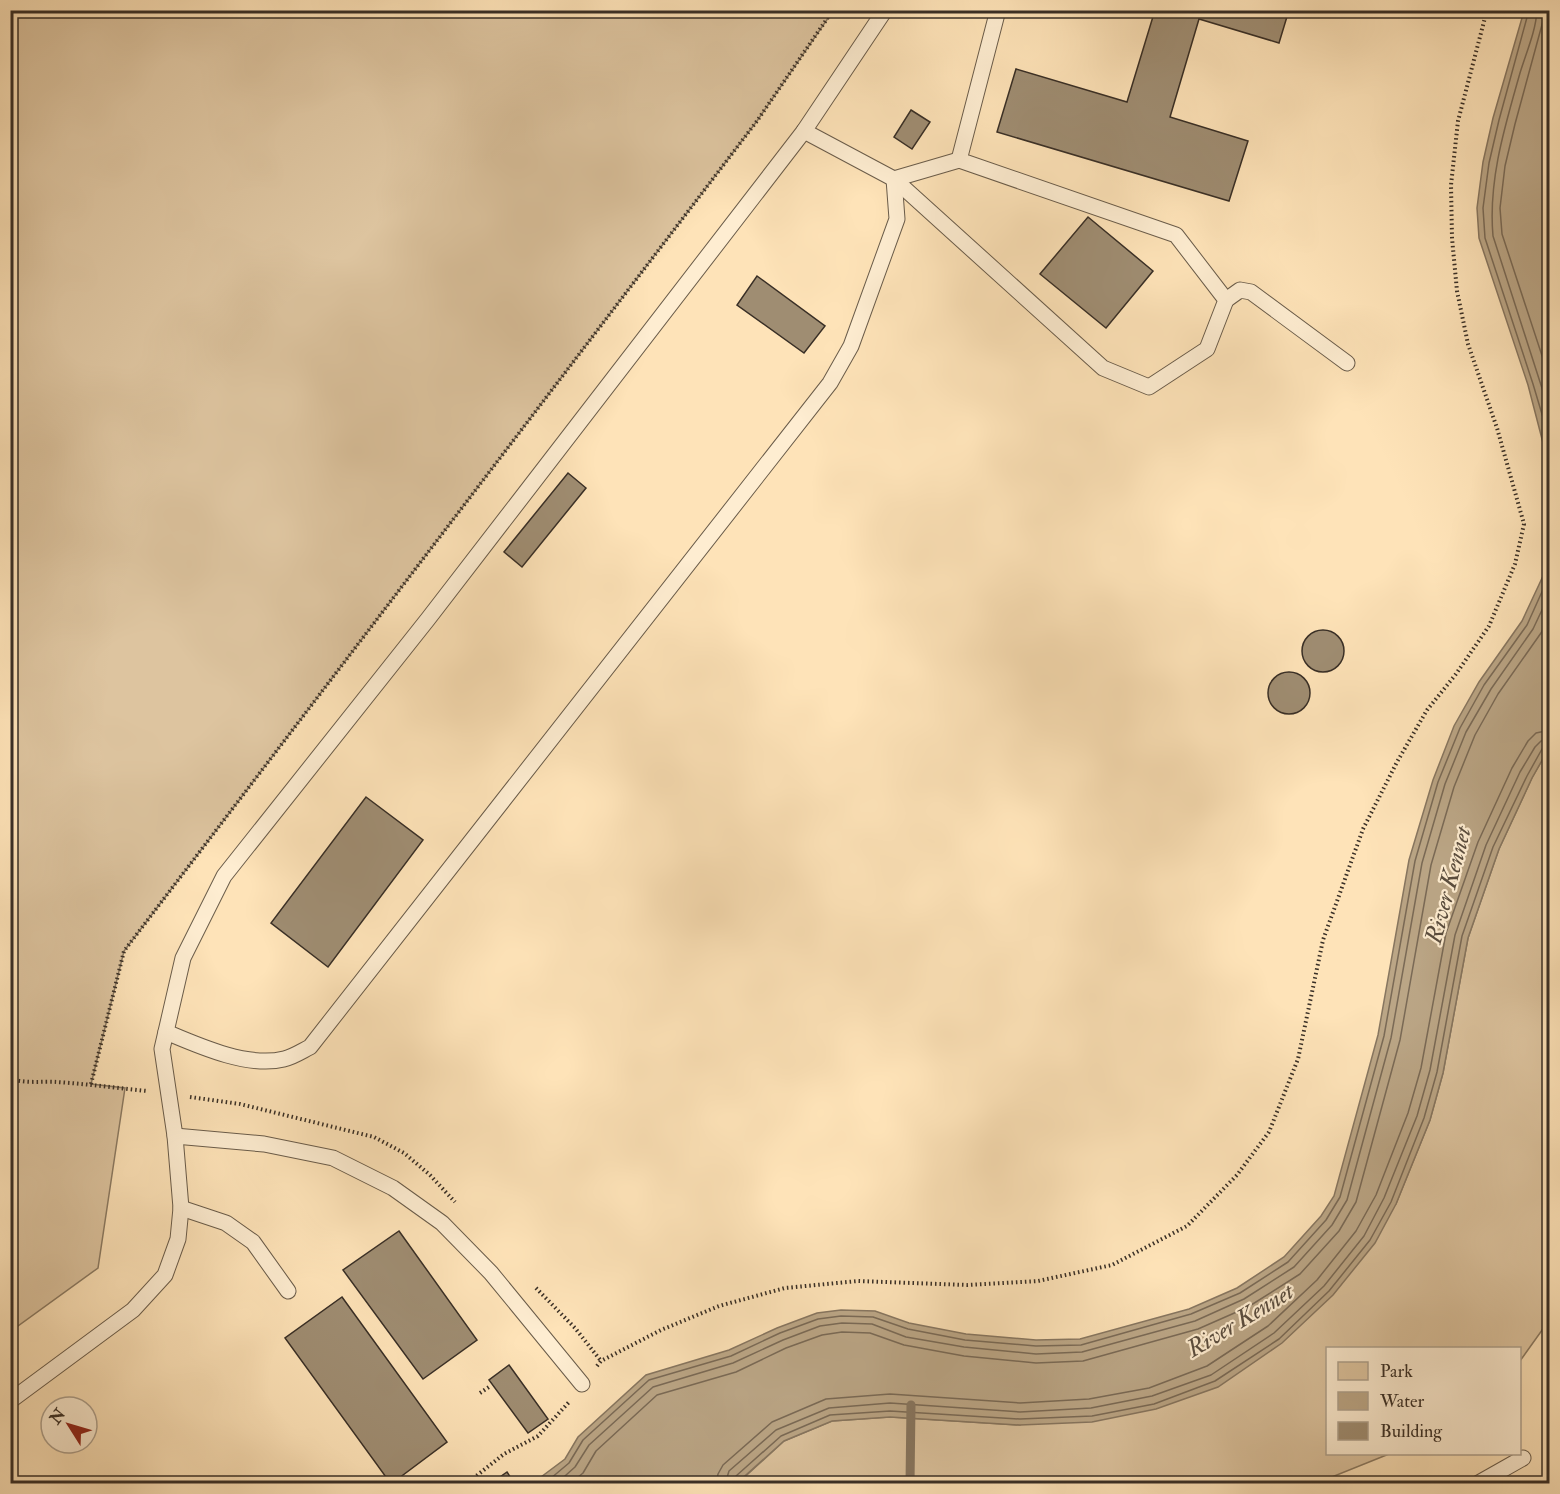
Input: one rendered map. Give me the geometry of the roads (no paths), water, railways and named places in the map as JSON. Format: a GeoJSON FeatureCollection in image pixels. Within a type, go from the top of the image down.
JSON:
{"type":"FeatureCollection","features":[{"type":"Feature","properties":{"kind":"lane"},"geometry":{"type":"LineString","coordinates":[[10,1401],[134,1310],[165,1275],[178,1239],[181,1208],[175,1136],[162,1048],[183,958],[224,876],[428,619],[804,131],[885,10]]}},
{"type":"Feature","properties":{"kind":"lane"},"geometry":{"type":"LineString","coordinates":[[959,160],[998,10]]}},
{"type":"Feature","properties":{"kind":"lane"},"geometry":{"type":"LineString","coordinates":[[804,131],[894,179],[1103,368],[1149,387],[1207,349],[1226,300],[1240,290],[1251,292],[1347,363]]}},
{"type":"Feature","properties":{"kind":"lane"},"geometry":{"type":"LineString","coordinates":[[894,179],[959,160],[1176,235],[1226,300]]}},
{"type":"Feature","properties":{"kind":"lane"},"geometry":{"type":"LineString","coordinates":[[166,1032],[205,1048],[260,1062],[285,1059],[310,1047],[830,383],[851,346],[897,219],[894,179]]}},
{"type":"Feature","properties":{"kind":"lane"},"geometry":{"type":"LineString","coordinates":[[175,1136],[264,1144],[333,1158],[393,1188],[442,1223],[491,1273],[582,1384]]}},
{"type":"Feature","properties":{"kind":"lane"},"geometry":{"type":"LineString","coordinates":[[181,1208],[226,1222],[252,1242],[288,1291]]}},
{"type":"Feature","properties":{"kind":"lane"},"geometry":{"type":"LineString","coordinates":[[1477,1484],[1523,1458]]}},
{"type":"Feature","properties":{"kind":"water"},"geometry":{"type":"Polygon","coordinates":[[[1524,11],[1549,11],[1549,466],[1528,385],[1479,238],[1477,208],[1483,162],[1493,118],[1524,11]]]}},
{"type":"Feature","properties":{"kind":"water","name":"River Kennet"},"geometry":{"type":"Polygon","coordinates":[[[1549,554],[1549,748],[1532,778],[1499,849],[1468,938],[1443,1073],[1430,1120],[1396,1204],[1375,1243],[1333,1295],[1282,1343],[1218,1387],[1156,1409],[1092,1422],[1020,1425],[890,1417],[832,1421],[784,1441],[737,1483],[533,1483],[565,1459],[578,1437],[646,1375],[729,1350],[817,1313],[841,1310],[875,1311],[909,1323],[966,1334],[1036,1340],[1080,1339],[1189,1309],[1237,1288],[1284,1257],[1321,1216],[1334,1196],[1378,1035],[1409,860],[1433,780],[1454,726],[1479,682],[1522,621],[1543,576],[1549,554]]]}},
{"type":"Feature","properties":{"kind":"waterway"},"geometry":{"type":"LineString","coordinates":[[910,1484],[911,1405]]}}]}
